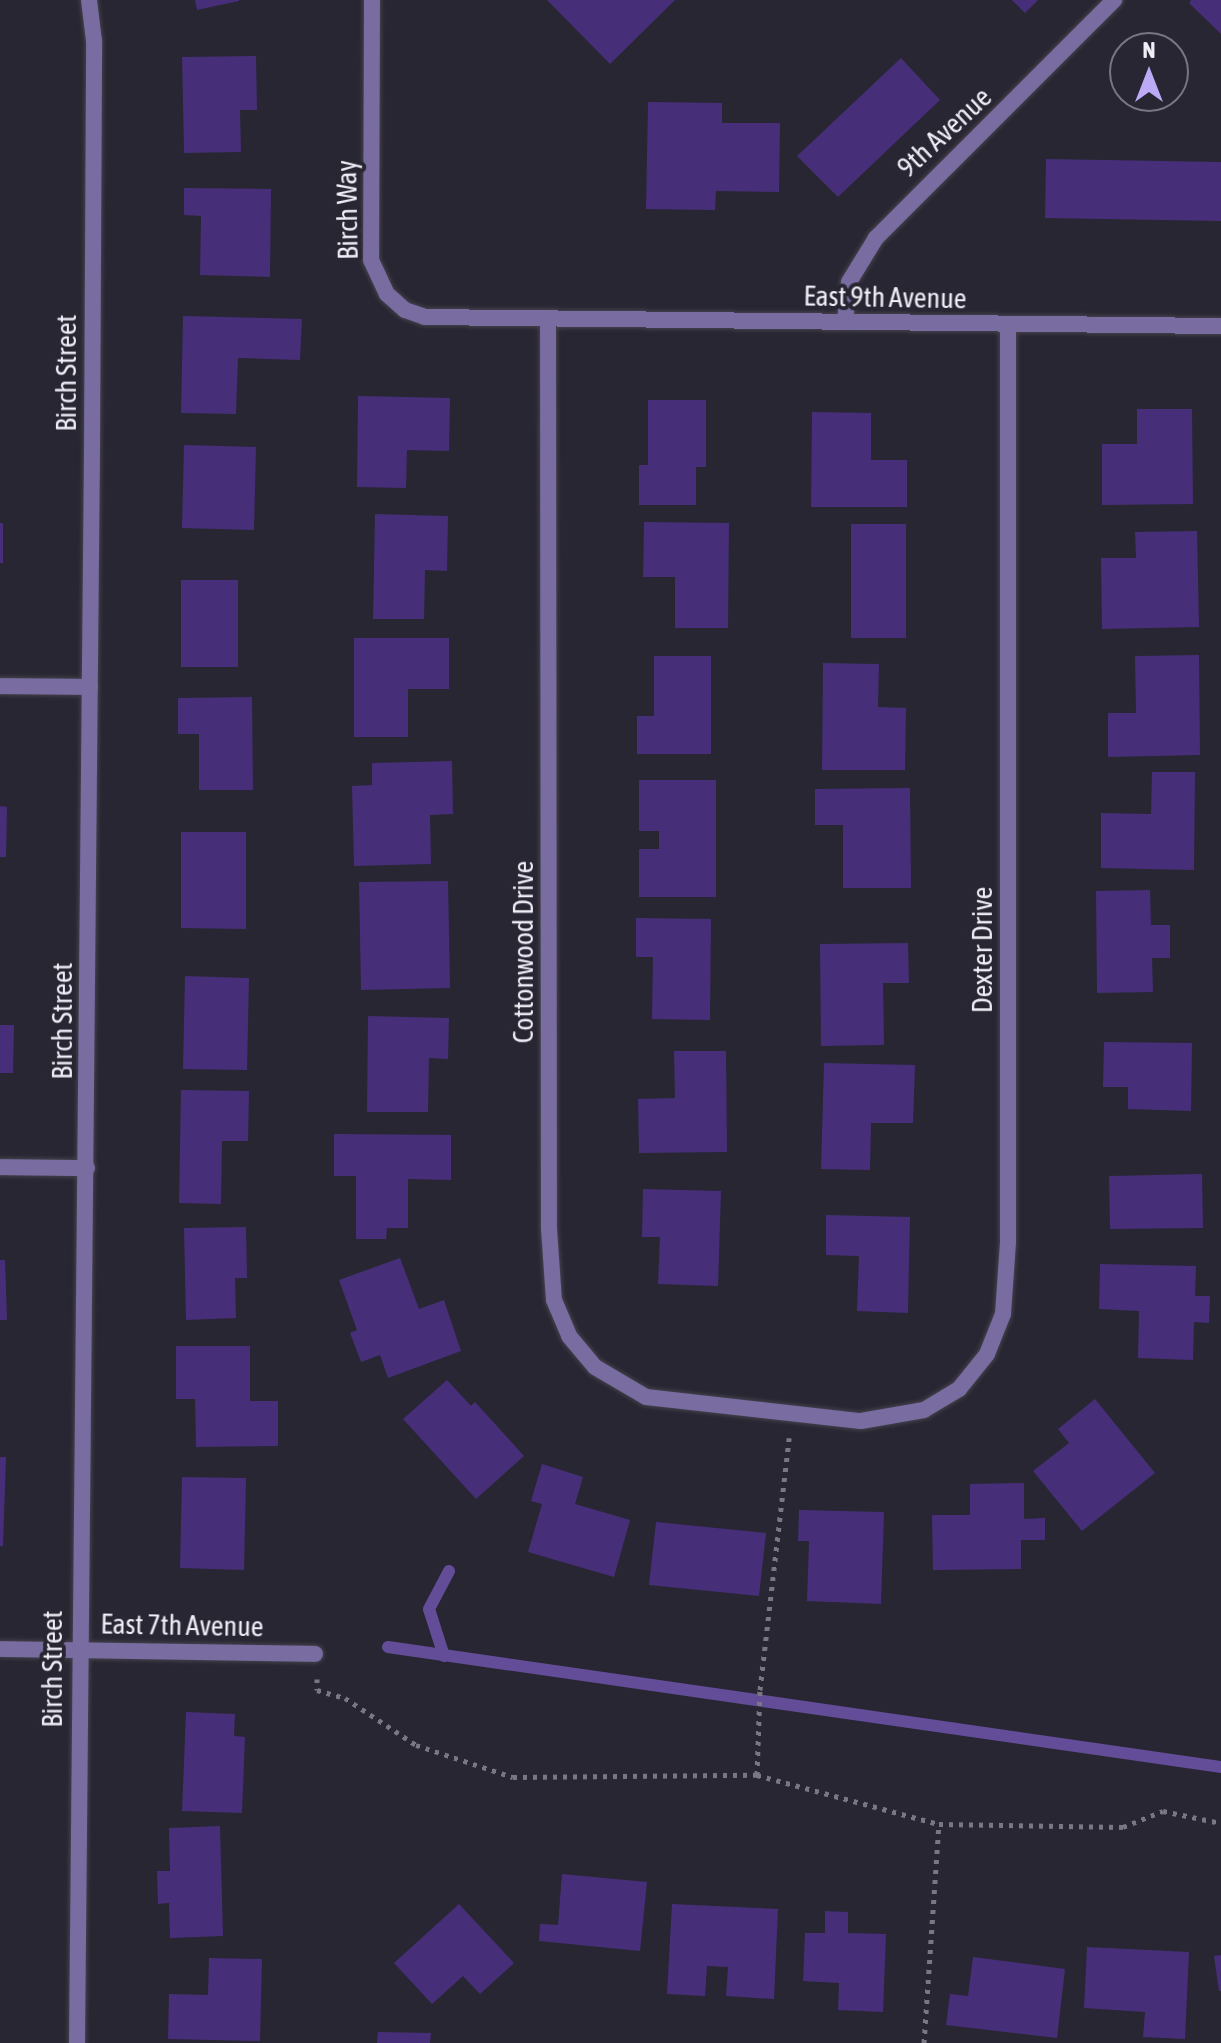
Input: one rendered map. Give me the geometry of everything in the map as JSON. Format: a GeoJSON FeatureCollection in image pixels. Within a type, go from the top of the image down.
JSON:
{"type":"FeatureCollection","features":[{"type":"Feature","properties":{"kind":"street","name":"Birch Street"},"geometry":{"type":"LineString","coordinates":[[77,2043],[77,1649],[87,1168],[94,41],[89,0]]}},
{"type":"Feature","properties":{"kind":"street","name":"Birch Way"},"geometry":{"type":"LineString","coordinates":[[372,0],[373,272],[405,310],[425,317],[548,319]]}},
{"type":"Feature","properties":{"kind":"street","name":"9th Avenue"},"geometry":{"type":"LineString","coordinates":[[845,322],[849,282],[876,238],[1114,0]]}},
{"type":"Feature","properties":{"kind":"street","name":"East 9th Avenue"},"geometry":{"type":"LineString","coordinates":[[548,319],[1221,326]]}},
{"type":"Feature","properties":{"kind":"street","name":"Cottonwood Drive"},"geometry":{"type":"LineString","coordinates":[[548,319],[549,1213],[554,1300],[569,1336],[595,1367],[646,1397],[791,1414]]}},
{"type":"Feature","properties":{"kind":"street","name":"Dexter Drive"},"geometry":{"type":"LineString","coordinates":[[791,1414],[861,1421],[924,1410],[959,1389],[987,1354],[1003,1314],[1008,1242],[1008,324]]}},
{"type":"Feature","properties":{"kind":"street"},"geometry":{"type":"LineString","coordinates":[[0,686],[90,687]]}},
{"type":"Feature","properties":{"kind":"street"},"geometry":{"type":"LineString","coordinates":[[0,1167],[87,1168]]}},
{"type":"Feature","properties":{"kind":"street","name":"East 7th Avenue"},"geometry":{"type":"LineString","coordinates":[[0,1649],[315,1654]]}},
{"type":"Feature","properties":{"kind":"path"},"geometry":{"type":"LineString","coordinates":[[757,1775],[760,1690],[791,1414]]}},
{"type":"Feature","properties":{"kind":"path"},"geometry":{"type":"LineString","coordinates":[[315,1654],[317,1690],[345,1698],[416,1745],[513,1777],[757,1775],[939,1824],[1123,1827],[1163,1811],[1221,1823]]}},
{"type":"Feature","properties":{"kind":"path"},"geometry":{"type":"LineString","coordinates":[[924,2043],[939,1824]]}},
{"type":"Feature","properties":{"kind":"building"},"geometry":{"type":"Polygon","coordinates":[[[195,0],[239,0],[239,1],[197,10],[195,0]]]}},
{"type":"Feature","properties":{"kind":"building"},"geometry":{"type":"Polygon","coordinates":[[[547,0],[675,0],[610,64],[547,0]]]}},
{"type":"Feature","properties":{"kind":"building"},"geometry":{"type":"Polygon","coordinates":[[[1012,0],[1038,0],[1025,13],[1012,0]]]}},
{"type":"Feature","properties":{"kind":"building"},"geometry":{"type":"Polygon","coordinates":[[[1191,0],[1221,0],[1221,34],[1189,3],[1191,0]]]}},
{"type":"Feature","properties":{"kind":"building"},"geometry":{"type":"Polygon","coordinates":[[[256,56],[257,110],[240,110],[241,152],[184,153],[182,57],[256,56]]]}},
{"type":"Feature","properties":{"kind":"building"},"geometry":{"type":"Polygon","coordinates":[[[901,58],[940,100],[838,197],[797,156],[901,58]]]}},
{"type":"Feature","properties":{"kind":"building"},"geometry":{"type":"Polygon","coordinates":[[[648,102],[722,103],[722,123],[780,123],[779,192],[716,191],[715,210],[646,209],[648,102]]]}},
{"type":"Feature","properties":{"kind":"building"},"geometry":{"type":"Polygon","coordinates":[[[1046,159],[1221,162],[1221,221],[1045,218],[1046,159]]]}},
{"type":"Feature","properties":{"kind":"building"},"geometry":{"type":"Polygon","coordinates":[[[184,188],[271,189],[270,277],[200,275],[201,216],[184,215],[184,188]]]}},
{"type":"Feature","properties":{"kind":"building"},"geometry":{"type":"Polygon","coordinates":[[[183,316],[302,319],[300,360],[238,358],[236,414],[181,413],[183,316]]]}},
{"type":"Feature","properties":{"kind":"building"},"geometry":{"type":"Polygon","coordinates":[[[358,396],[450,398],[449,451],[407,450],[406,488],[357,487],[358,396]]]}},
{"type":"Feature","properties":{"kind":"building"},"geometry":{"type":"Polygon","coordinates":[[[648,400],[706,400],[706,467],[696,467],[696,505],[639,505],[639,465],[648,465],[648,400]]]}},
{"type":"Feature","properties":{"kind":"building"},"geometry":{"type":"Polygon","coordinates":[[[1137,409],[1192,409],[1193,504],[1102,505],[1102,444],[1137,444],[1137,409]]]}},
{"type":"Feature","properties":{"kind":"building"},"geometry":{"type":"Polygon","coordinates":[[[812,412],[871,413],[871,460],[907,460],[907,507],[811,507],[812,412]]]}},
{"type":"Feature","properties":{"kind":"building"},"geometry":{"type":"Polygon","coordinates":[[[184,445],[256,447],[254,530],[182,528],[184,445]]]}},
{"type":"Feature","properties":{"kind":"building"},"geometry":{"type":"Polygon","coordinates":[[[375,514],[448,516],[447,571],[425,570],[424,619],[373,619],[375,514]]]}},
{"type":"Feature","properties":{"kind":"building"},"geometry":{"type":"Polygon","coordinates":[[[644,522],[729,523],[728,628],[675,628],[675,577],[643,577],[644,522]]]}},
{"type":"Feature","properties":{"kind":"building"},"geometry":{"type":"Polygon","coordinates":[[[0,523],[3,523],[3,563],[0,563],[0,523]]]}},
{"type":"Feature","properties":{"kind":"building"},"geometry":{"type":"Polygon","coordinates":[[[851,524],[906,524],[906,638],[851,638],[851,524]]]}},
{"type":"Feature","properties":{"kind":"building"},"geometry":{"type":"Polygon","coordinates":[[[1197,531],[1199,627],[1102,629],[1101,558],[1136,558],[1135,532],[1197,531]]]}},
{"type":"Feature","properties":{"kind":"building"},"geometry":{"type":"Polygon","coordinates":[[[181,580],[238,580],[238,667],[181,667],[181,580]]]}},
{"type":"Feature","properties":{"kind":"building"},"geometry":{"type":"Polygon","coordinates":[[[354,638],[449,638],[449,689],[408,689],[408,737],[354,737],[354,638]]]}},
{"type":"Feature","properties":{"kind":"building"},"geometry":{"type":"Polygon","coordinates":[[[1199,655],[1200,755],[1108,757],[1108,713],[1136,713],[1135,656],[1199,655]]]}},
{"type":"Feature","properties":{"kind":"building"},"geometry":{"type":"Polygon","coordinates":[[[654,656],[711,656],[711,754],[637,754],[637,716],[654,716],[654,656]]]}},
{"type":"Feature","properties":{"kind":"building"},"geometry":{"type":"Polygon","coordinates":[[[823,663],[879,664],[878,707],[906,708],[905,770],[822,770],[823,663]]]}},
{"type":"Feature","properties":{"kind":"building"},"geometry":{"type":"Polygon","coordinates":[[[252,697],[253,790],[199,790],[199,734],[178,734],[178,698],[252,697]]]}},
{"type":"Feature","properties":{"kind":"building"},"geometry":{"type":"Polygon","coordinates":[[[452,761],[453,814],[430,815],[431,864],[354,866],[352,786],[372,785],[372,763],[452,761]]]}},
{"type":"Feature","properties":{"kind":"building"},"geometry":{"type":"Polygon","coordinates":[[[1152,772],[1195,772],[1194,870],[1101,868],[1101,813],[1151,814],[1152,772]]]}},
{"type":"Feature","properties":{"kind":"building"},"geometry":{"type":"Polygon","coordinates":[[[639,780],[716,780],[716,897],[639,897],[639,849],[659,849],[659,831],[639,831],[639,780]]]}},
{"type":"Feature","properties":{"kind":"building"},"geometry":{"type":"Polygon","coordinates":[[[910,788],[911,888],[843,888],[843,825],[815,825],[815,789],[910,788]]]}},
{"type":"Feature","properties":{"kind":"building"},"geometry":{"type":"Polygon","coordinates":[[[0,806],[7,807],[6,857],[0,857],[0,806]]]}},
{"type":"Feature","properties":{"kind":"building"},"geometry":{"type":"Polygon","coordinates":[[[181,832],[246,832],[246,929],[181,928],[181,832]]]}},
{"type":"Feature","properties":{"kind":"building"},"geometry":{"type":"Polygon","coordinates":[[[448,881],[450,988],[361,990],[359,882],[448,881]]]}},
{"type":"Feature","properties":{"kind":"building"},"geometry":{"type":"Polygon","coordinates":[[[1150,890],[1151,925],[1170,925],[1170,958],[1152,958],[1153,992],[1097,993],[1096,891],[1150,890]]]}},
{"type":"Feature","properties":{"kind":"building"},"geometry":{"type":"Polygon","coordinates":[[[636,918],[711,919],[710,1020],[652,1019],[653,957],[636,957],[636,918]]]}},
{"type":"Feature","properties":{"kind":"building"},"geometry":{"type":"Polygon","coordinates":[[[908,943],[909,983],[883,983],[884,1045],[821,1046],[820,944],[908,943]]]}},
{"type":"Feature","properties":{"kind":"building"},"geometry":{"type":"Polygon","coordinates":[[[185,976],[249,978],[247,1070],[183,1069],[185,976]]]}},
{"type":"Feature","properties":{"kind":"building"},"geometry":{"type":"Polygon","coordinates":[[[368,1016],[449,1018],[448,1059],[429,1058],[428,1112],[367,1112],[368,1016]]]}},
{"type":"Feature","properties":{"kind":"building"},"geometry":{"type":"Polygon","coordinates":[[[0,1025],[14,1025],[13,1073],[0,1073],[0,1025]]]}},
{"type":"Feature","properties":{"kind":"building"},"geometry":{"type":"Polygon","coordinates":[[[1104,1042],[1192,1043],[1191,1111],[1128,1109],[1128,1087],[1103,1087],[1104,1042]]]}},
{"type":"Feature","properties":{"kind":"building"},"geometry":{"type":"Polygon","coordinates":[[[674,1051],[726,1051],[727,1152],[639,1153],[638,1099],[675,1098],[674,1051]]]}},
{"type":"Feature","properties":{"kind":"building"},"geometry":{"type":"Polygon","coordinates":[[[824,1063],[915,1065],[913,1123],[871,1123],[870,1170],[821,1169],[824,1063]]]}},
{"type":"Feature","properties":{"kind":"building"},"geometry":{"type":"Polygon","coordinates":[[[181,1090],[249,1091],[248,1141],[222,1141],[221,1204],[179,1203],[181,1090]]]}},
{"type":"Feature","properties":{"kind":"building"},"geometry":{"type":"Polygon","coordinates":[[[334,1134],[451,1135],[451,1180],[408,1179],[408,1228],[387,1228],[386,1239],[356,1239],[356,1176],[334,1176],[334,1134]]]}},
{"type":"Feature","properties":{"kind":"building"},"geometry":{"type":"Polygon","coordinates":[[[1202,1174],[1203,1228],[1110,1229],[1109,1176],[1202,1174]]]}},
{"type":"Feature","properties":{"kind":"building"},"geometry":{"type":"Polygon","coordinates":[[[643,1189],[721,1191],[718,1286],[658,1284],[660,1237],[642,1237],[643,1189]]]}},
{"type":"Feature","properties":{"kind":"building"},"geometry":{"type":"Polygon","coordinates":[[[826,1215],[910,1217],[908,1313],[857,1311],[859,1256],[826,1255],[826,1215]]]}},
{"type":"Feature","properties":{"kind":"building"},"geometry":{"type":"Polygon","coordinates":[[[246,1227],[247,1278],[235,1278],[236,1318],[186,1320],[184,1228],[246,1227]]]}},
{"type":"Feature","properties":{"kind":"building"},"geometry":{"type":"Polygon","coordinates":[[[400,1258],[419,1309],[444,1300],[461,1351],[388,1378],[380,1355],[361,1362],[350,1333],[357,1330],[339,1280],[400,1258]]]}},
{"type":"Feature","properties":{"kind":"building"},"geometry":{"type":"Polygon","coordinates":[[[0,1260],[5,1260],[7,1320],[0,1320],[0,1260]]]}},
{"type":"Feature","properties":{"kind":"building"},"geometry":{"type":"Polygon","coordinates":[[[1100,1264],[1196,1266],[1195,1296],[1210,1296],[1209,1323],[1194,1322],[1193,1360],[1138,1358],[1139,1311],[1099,1309],[1100,1264]]]}},
{"type":"Feature","properties":{"kind":"building"},"geometry":{"type":"Polygon","coordinates":[[[176,1346],[250,1346],[250,1401],[278,1401],[278,1446],[196,1447],[195,1399],[176,1399],[176,1346]]]}},
{"type":"Feature","properties":{"kind":"building"},"geometry":{"type":"Polygon","coordinates":[[[447,1380],[471,1406],[475,1402],[524,1456],[476,1499],[403,1419],[447,1380]]]}},
{"type":"Feature","properties":{"kind":"building"},"geometry":{"type":"Polygon","coordinates":[[[1095,1399],[1155,1473],[1082,1531],[1033,1471],[1069,1443],[1058,1429],[1095,1399]]]}},
{"type":"Feature","properties":{"kind":"building"},"geometry":{"type":"Polygon","coordinates":[[[0,1457],[6,1457],[3,1546],[0,1546],[0,1457]]]}},
{"type":"Feature","properties":{"kind":"building"},"geometry":{"type":"Polygon","coordinates":[[[542,1464],[583,1477],[575,1504],[630,1520],[614,1577],[528,1552],[542,1504],[531,1501],[542,1464]]]}},
{"type":"Feature","properties":{"kind":"building"},"geometry":{"type":"Polygon","coordinates":[[[182,1477],[246,1478],[244,1570],[180,1568],[182,1477]]]}},
{"type":"Feature","properties":{"kind":"building"},"geometry":{"type":"Polygon","coordinates":[[[1024,1483],[1024,1519],[1045,1518],[1045,1540],[1021,1540],[1021,1569],[933,1570],[932,1515],[970,1515],[970,1484],[1024,1483]]]}},
{"type":"Feature","properties":{"kind":"building"},"geometry":{"type":"Polygon","coordinates":[[[799,1510],[884,1512],[881,1604],[807,1601],[809,1541],[798,1541],[799,1510]]]}},
{"type":"Feature","properties":{"kind":"building"},"geometry":{"type":"Polygon","coordinates":[[[656,1522],[766,1533],[759,1596],[649,1585],[656,1522]]]}},
{"type":"Feature","properties":{"kind":"building"},"geometry":{"type":"Polygon","coordinates":[[[186,1712],[235,1714],[234,1736],[245,1737],[242,1813],[182,1811],[186,1712]]]}},
{"type":"Feature","properties":{"kind":"building"},"geometry":{"type":"Polygon","coordinates":[[[220,1826],[223,1936],[170,1938],[169,1903],[158,1904],[157,1871],[170,1871],[169,1828],[220,1826]]]}},
{"type":"Feature","properties":{"kind":"building"},"geometry":{"type":"Polygon","coordinates":[[[562,1874],[647,1882],[640,1951],[539,1941],[540,1924],[558,1925],[562,1874]]]}},
{"type":"Feature","properties":{"kind":"building"},"geometry":{"type":"Polygon","coordinates":[[[459,1904],[514,1963],[480,1994],[463,1976],[432,2004],[394,1963],[459,1904]]]}},
{"type":"Feature","properties":{"kind":"building"},"geometry":{"type":"Polygon","coordinates":[[[672,1904],[778,1909],[774,1999],[726,1996],[728,1967],[707,1966],[705,1996],[667,1994],[672,1904]]]}},
{"type":"Feature","properties":{"kind":"building"},"geometry":{"type":"Polygon","coordinates":[[[825,1911],[848,1912],[848,1933],[886,1934],[883,2012],[838,2010],[839,1983],[803,1981],[805,1933],[825,1933],[825,1911]]]}},
{"type":"Feature","properties":{"kind":"building"},"geometry":{"type":"Polygon","coordinates":[[[1087,1947],[1189,1952],[1185,2039],[1143,2037],[1145,2012],[1084,2008],[1087,1947]]]}},
{"type":"Feature","properties":{"kind":"building"},"geometry":{"type":"Polygon","coordinates":[[[1221,1955],[1221,1991],[1219,1991],[1214,1956],[1221,1955]]]}},
{"type":"Feature","properties":{"kind":"building"},"geometry":{"type":"Polygon","coordinates":[[[973,1957],[1065,1969],[1057,2038],[946,2025],[950,1994],[968,1996],[973,1957]]]}},
{"type":"Feature","properties":{"kind":"building"},"geometry":{"type":"Polygon","coordinates":[[[209,1958],[262,1959],[260,2041],[168,2039],[169,1994],[208,1995],[209,1958]]]}},
{"type":"Feature","properties":{"kind":"building"},"geometry":{"type":"Polygon","coordinates":[[[378,2032],[431,2033],[430,2043],[377,2043],[378,2032]]]}},
{"type":"Feature","properties":{"kind":"waterway"},"geometry":{"type":"LineString","coordinates":[[444,1656],[429,1609],[449,1571]]}},
{"type":"Feature","properties":{"kind":"waterway"},"geometry":{"type":"LineString","coordinates":[[388,1647],[1221,1767]]}}]}
